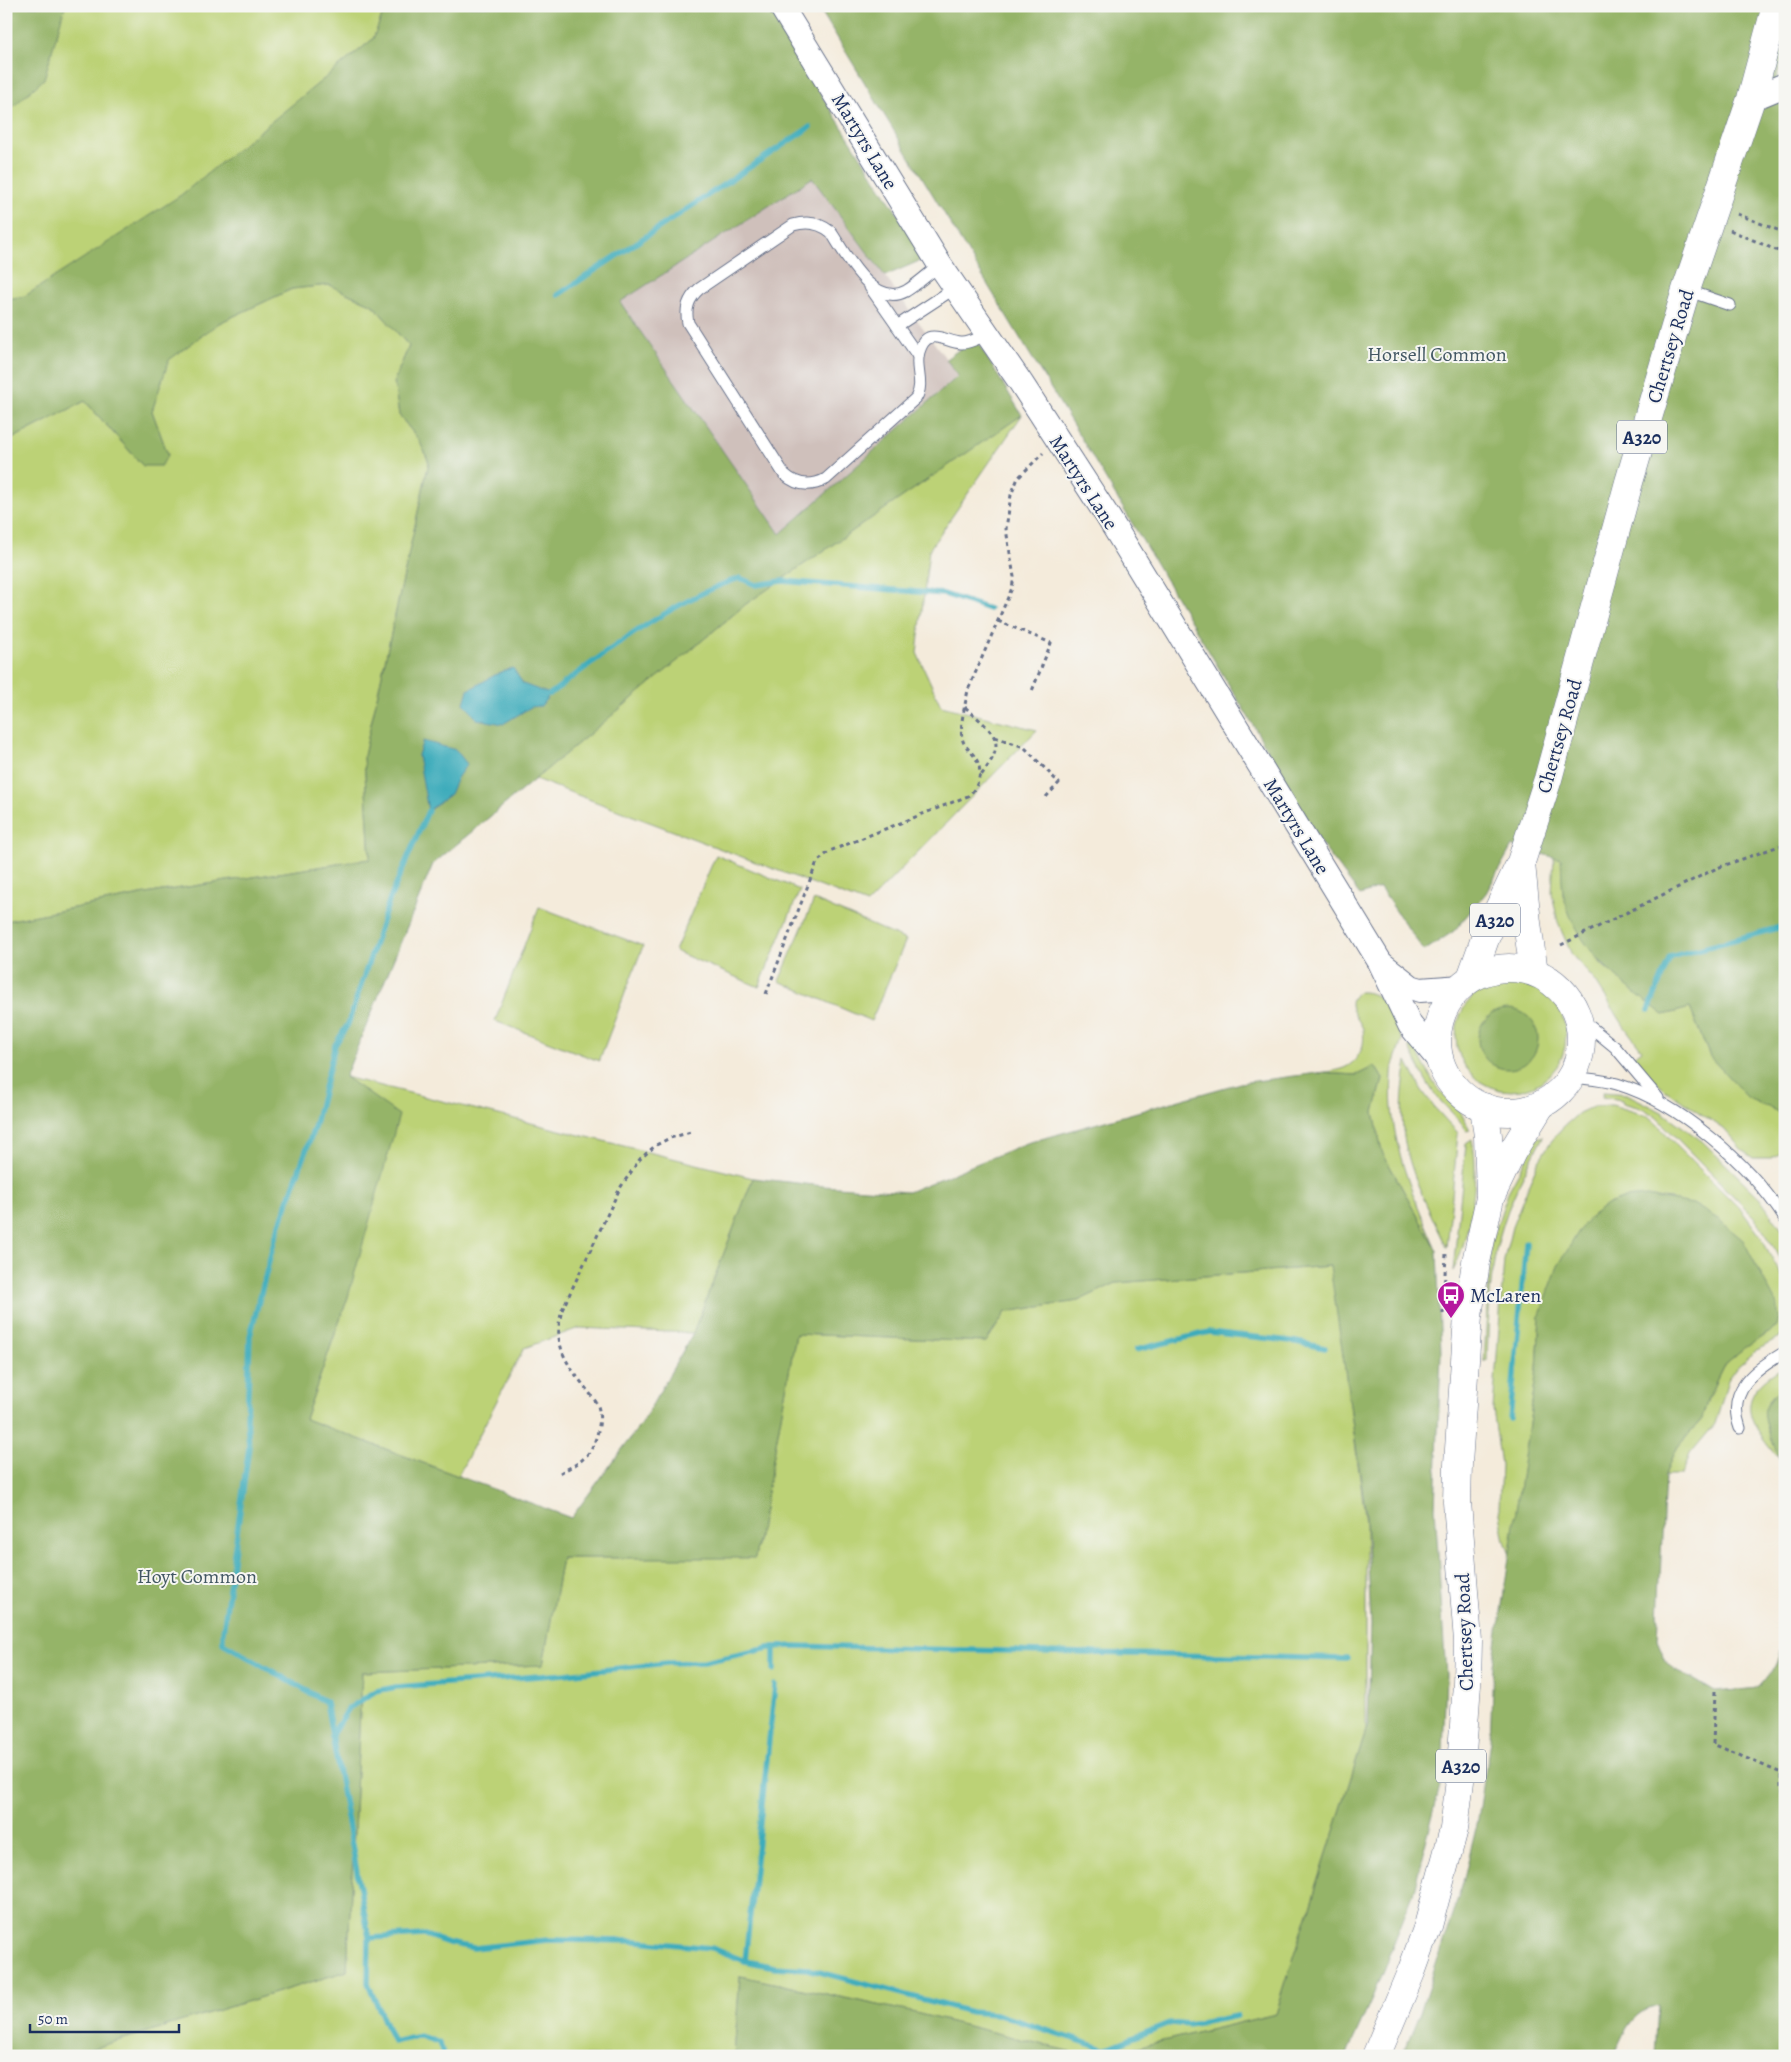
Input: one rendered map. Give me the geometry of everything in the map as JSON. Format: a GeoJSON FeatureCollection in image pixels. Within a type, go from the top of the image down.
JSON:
{"type":"FeatureCollection","features":[{"type":"Feature","properties":{"kind":"main road","name":"Chertsey Road"},"geometry":{"type":"LineString","coordinates":[[1466,983],[1521,862],[1548,779],[1629,482],[1686,290],[1721,213],[1776,6]]}},
{"type":"Feature","properties":{"kind":"main road","name":"Chertsey Road"},"geometry":{"type":"LineString","coordinates":[[1521,862],[1534,972]]}},
{"type":"Feature","properties":{"kind":"main road"},"geometry":{"type":"LineString","coordinates":[[1509,968],[1534,972],[1556,985],[1568,999],[1577,1016],[1581,1034],[1580,1053],[1572,1077],[1556,1096],[1541,1105],[1510,1113],[1484,1108],[1466,1098],[1449,1081],[1439,1060],[1437,1037],[1442,1014],[1454,994],[1466,983],[1484,972],[1509,968]]}},
{"type":"Feature","properties":{"kind":"main road","name":"Chertsey Road"},"geometry":{"type":"LineString","coordinates":[[1376,2056],[1412,1970],[1440,1886],[1454,1829],[1467,1684],[1468,1642],[1457,1502],[1468,1316],[1476,1262],[1490,1198],[1512,1152],[1541,1105]]}},
{"type":"Feature","properties":{"kind":"main road","name":"Chertsey Road"},"geometry":{"type":"LineString","coordinates":[[1484,1108],[1488,1136],[1490,1198]]}},
{"type":"Feature","properties":{"kind":"street","name":"Martyrs Lane"},"geometry":{"type":"LineString","coordinates":[[781,6],[940,265],[988,334],[1108,517],[1380,962],[1410,1025],[1439,1060]]}},
{"type":"Feature","properties":{"kind":"street"},"geometry":{"type":"LineString","coordinates":[[1751,99],[1785,84]]}},
{"type":"Feature","properties":{"kind":"street","name":"Martyrs Lane"},"geometry":{"type":"LineString","coordinates":[[1380,962],[1411,987],[1420,990],[1466,983]]}},
{"type":"Feature","properties":{"kind":"lane"},"geometry":{"type":"LineString","coordinates":[[918,356],[831,232],[824,227],[804,222],[794,225],[699,289],[689,302],[686,315],[692,330],[784,474],[794,482],[802,484],[817,484],[826,478],[916,398],[919,393],[920,383],[918,356],[921,346],[927,339],[937,336],[963,344],[988,334]]}},
{"type":"Feature","properties":{"kind":"lane"},"geometry":{"type":"LineString","coordinates":[[868,284],[878,291],[895,294],[905,291],[940,265]]}},
{"type":"Feature","properties":{"kind":"lane"},"geometry":{"type":"LineString","coordinates":[[897,326],[955,288]]}},
{"type":"Feature","properties":{"kind":"lane"},"geometry":{"type":"LineString","coordinates":[[1686,290],[1730,305]]}},
{"type":"Feature","properties":{"kind":"lane"},"geometry":{"type":"LineString","coordinates":[[1577,1016],[1615,1047],[1662,1103],[1727,1153],[1783,1209]]}},
{"type":"Feature","properties":{"kind":"lane"},"geometry":{"type":"LineString","coordinates":[[1572,1077],[1616,1084],[1662,1103]]}},
{"type":"Feature","properties":{"kind":"lane"},"geometry":{"type":"LineString","coordinates":[[1740,1428],[1736,1416],[1736,1406],[1743,1386],[1762,1366],[1785,1352]]}},
{"type":"Feature","properties":{"kind":"path"},"geometry":{"type":"LineString","coordinates":[[1721,213],[1785,233]]}},
{"type":"Feature","properties":{"kind":"path"},"geometry":{"type":"LineString","coordinates":[[1721,213],[1785,254]]}},
{"type":"Feature","properties":{"kind":"path"},"geometry":{"type":"LineString","coordinates":[[979,779],[980,769],[977,760],[963,741],[965,707],[968,690],[1012,588],[1014,577],[1006,529],[1011,495],[1018,478],[1029,465],[1058,440]]}},
{"type":"Feature","properties":{"kind":"path"},"geometry":{"type":"LineString","coordinates":[[998,622],[1051,643],[1032,691]]}},
{"type":"Feature","properties":{"kind":"path"},"geometry":{"type":"LineString","coordinates":[[965,707],[995,737],[1024,747],[1059,782],[1046,797]]}},
{"type":"Feature","properties":{"kind":"path"},"geometry":{"type":"LineString","coordinates":[[766,994],[807,891],[811,873],[817,862],[830,851],[968,796],[975,790],[979,779],[995,754],[997,744],[995,737]]}},
{"type":"Feature","properties":{"kind":"path"},"geometry":{"type":"LineString","coordinates":[[1561,945],[1717,868],[1785,844]]}},
{"type":"Feature","properties":{"kind":"path"},"geometry":{"type":"LineString","coordinates":[[560,1473],[585,1458],[597,1436],[599,1423],[597,1404],[583,1386],[561,1348],[559,1323],[562,1310],[620,1188],[640,1159],[656,1145],[670,1138],[691,1132]]}},
{"type":"Feature","properties":{"kind":"path"},"geometry":{"type":"LineString","coordinates":[[1715,1692],[1713,1744],[1781,1774],[1781,1789],[1785,1795]]}},
{"type":"Feature","properties":{"kind":"shaded area"},"geometry":{"type":"Polygon","coordinates":[[[812,178],[958,375],[780,534],[620,302],[812,178]]]}},
{"type":"Feature","properties":{"kind":"green space"},"geometry":{"type":"Polygon","coordinates":[[[6,6],[386,6],[373,39],[6,339],[6,6]]]}},
{"type":"Feature","properties":{"kind":"green space"},"geometry":{"type":"Polygon","coordinates":[[[6,6],[65,6],[44,79],[6,113],[6,6]]]}},
{"type":"Feature","properties":{"kind":"green space","name":"Hoyt Common"},"geometry":{"type":"Polygon","coordinates":[[[386,6],[789,6],[785,38],[926,258],[885,276],[812,178],[620,302],[780,534],[958,376],[946,359],[975,338],[1022,415],[746,604],[433,864],[345,1077],[399,1115],[348,1297],[305,1419],[571,1518],[643,1421],[693,1333],[753,1178],[823,1186],[908,1192],[1027,1143],[1240,1083],[1318,1073],[1357,1075],[1375,1066],[1383,1079],[1374,1112],[1382,1152],[1437,1251],[1441,1353],[1435,1508],[1446,1675],[1442,1779],[1412,1897],[1372,1998],[1346,2056],[1100,2056],[1276,2014],[1368,1724],[1371,1625],[1366,1516],[1330,1266],[1116,1283],[1078,1301],[1006,1312],[986,1342],[796,1334],[755,1558],[562,1558],[543,1665],[362,1672],[347,1971],[68,2056],[6,2056],[6,921],[162,891],[370,859],[364,756],[429,462],[419,440],[399,415],[394,381],[409,346],[373,305],[329,285],[292,289],[219,323],[169,360],[152,411],[168,455],[161,466],[143,466],[85,401],[6,442],[6,299],[25,296],[181,195],[373,39],[386,6]]]}},
{"type":"Feature","properties":{"kind":"green space","name":"Horsell Common"},"geometry":{"type":"Polygon","coordinates":[[[818,6],[1785,6],[1785,52],[1772,91],[1785,109],[1785,1111],[1779,1112],[1748,1098],[1710,1057],[1690,1008],[1664,1015],[1604,965],[1579,934],[1570,916],[1563,892],[1561,859],[1512,846],[1486,893],[1454,931],[1424,951],[1380,888],[1360,895],[1318,840],[1256,730],[1090,453],[818,6]]]}},
{"type":"Feature","properties":{"kind":"green space"},"geometry":{"type":"Polygon","coordinates":[[[329,285],[373,305],[409,346],[394,381],[399,415],[419,440],[429,462],[364,756],[370,859],[162,891],[6,921],[6,442],[85,401],[143,466],[168,455],[152,411],[168,360],[219,323],[292,289],[329,285]]]}},
{"type":"Feature","properties":{"kind":"green space"},"geometry":{"type":"Polygon","coordinates":[[[1022,415],[929,550],[917,653],[941,706],[1037,730],[867,904],[535,779],[746,604],[1022,415]]]}},
{"type":"Feature","properties":{"kind":"green space"},"geometry":{"type":"Polygon","coordinates":[[[716,855],[800,890],[759,987],[675,951],[716,855]]]}},
{"type":"Feature","properties":{"kind":"green space"},"geometry":{"type":"Polygon","coordinates":[[[1554,857],[1562,859],[1563,896],[1601,964],[1664,1015],[1690,1008],[1710,1057],[1779,1112],[1785,1111],[1785,1151],[1771,1158],[1753,1158],[1743,1151],[1724,1129],[1665,1090],[1632,1057],[1642,1050],[1596,982],[1572,955],[1558,923],[1552,893],[1554,857]]]}},
{"type":"Feature","properties":{"kind":"green space"},"geometry":{"type":"Polygon","coordinates":[[[814,900],[906,940],[871,1021],[779,981],[814,900]]]}},
{"type":"Feature","properties":{"kind":"green space"},"geometry":{"type":"Polygon","coordinates":[[[539,907],[643,946],[599,1061],[495,1021],[539,907]]]}},
{"type":"Feature","properties":{"kind":"green space"},"geometry":{"type":"Polygon","coordinates":[[[1511,981],[1522,982],[1532,986],[1550,997],[1561,1015],[1565,1025],[1565,1047],[1561,1057],[1550,1075],[1532,1086],[1522,1090],[1511,1091],[1500,1090],[1490,1086],[1472,1075],[1461,1057],[1457,1047],[1456,1036],[1457,1025],[1461,1015],[1472,997],[1490,986],[1500,982],[1511,981]]]}},
{"type":"Feature","properties":{"kind":"green space"},"geometry":{"type":"Polygon","coordinates":[[[1358,992],[1375,995],[1381,1000],[1391,1014],[1402,1039],[1392,1070],[1391,1099],[1393,1122],[1397,1144],[1410,1187],[1437,1251],[1382,1152],[1374,1112],[1383,1079],[1375,1066],[1357,1075],[1318,1073],[1345,1068],[1354,1061],[1362,1048],[1364,1039],[1363,1029],[1351,1006],[1353,997],[1358,992]]]}},
{"type":"Feature","properties":{"kind":"green space"},"geometry":{"type":"Polygon","coordinates":[[[1508,1009],[1520,1011],[1533,1022],[1538,1039],[1536,1051],[1525,1064],[1508,1069],[1496,1067],[1483,1056],[1478,1039],[1480,1027],[1491,1014],[1508,1009]]]}},
{"type":"Feature","properties":{"kind":"green space"},"geometry":{"type":"Polygon","coordinates":[[[1414,1046],[1435,1085],[1461,1113],[1470,1130],[1466,1131],[1430,1087],[1409,1047],[1414,1046]]]}},
{"type":"Feature","properties":{"kind":"green space"},"geometry":{"type":"Polygon","coordinates":[[[1407,1061],[1421,1089],[1434,1107],[1458,1133],[1447,1248],[1426,1205],[1409,1160],[1403,1130],[1402,1104],[1407,1061]]]}},
{"type":"Feature","properties":{"kind":"green space"},"geometry":{"type":"Polygon","coordinates":[[[345,1077],[753,1178],[693,1333],[579,1328],[524,1348],[458,1476],[305,1419],[348,1297],[345,1077]]]}},
{"type":"Feature","properties":{"kind":"green space"},"geometry":{"type":"Polygon","coordinates":[[[1603,1092],[1627,1094],[1662,1112],[1702,1141],[1757,1195],[1785,1234],[1785,1268],[1771,1242],[1754,1217],[1656,1117],[1644,1109],[1623,1103],[1622,1100],[1602,1097],[1603,1092]]]}},
{"type":"Feature","properties":{"kind":"green space"},"geometry":{"type":"Polygon","coordinates":[[[1612,1105],[1648,1116],[1742,1211],[1759,1234],[1785,1282],[1785,1334],[1756,1351],[1737,1367],[1728,1380],[1715,1424],[1690,1454],[1682,1475],[1665,1475],[1675,1450],[1702,1419],[1708,1398],[1723,1367],[1746,1347],[1777,1327],[1671,1199],[1639,1198],[1608,1204],[1540,1315],[1537,1369],[1510,1555],[1505,1541],[1499,1508],[1501,1465],[1493,1409],[1504,1260],[1512,1227],[1538,1162],[1550,1143],[1562,1128],[1579,1113],[1594,1106],[1612,1105]]]}},
{"type":"Feature","properties":{"kind":"green space"},"geometry":{"type":"Polygon","coordinates":[[[1538,1137],[1543,1137],[1513,1197],[1496,1251],[1490,1298],[1487,1361],[1484,1361],[1491,1244],[1508,1192],[1538,1137]]]}},
{"type":"Feature","properties":{"kind":"green space"},"geometry":{"type":"Polygon","coordinates":[[[1472,1140],[1475,1170],[1472,1206],[1464,1242],[1453,1271],[1466,1144],[1472,1140]]]}},
{"type":"Feature","properties":{"kind":"green space"},"geometry":{"type":"Polygon","coordinates":[[[1647,1196],[1693,1204],[1718,1219],[1743,1240],[1777,1305],[1779,1318],[1777,1327],[1746,1347],[1723,1367],[1708,1398],[1702,1419],[1675,1450],[1665,1475],[1657,1639],[1667,1663],[1674,1670],[1715,1692],[1758,1688],[1771,1671],[1779,1656],[1785,1619],[1785,2056],[1655,2056],[1658,2005],[1649,2008],[1635,2018],[1625,2031],[1614,2055],[1402,2056],[1422,2007],[1463,1882],[1478,1820],[1490,1741],[1493,1665],[1537,1370],[1540,1315],[1558,1266],[1580,1229],[1592,1215],[1608,1204],[1625,1198],[1647,1196]]]}},
{"type":"Feature","properties":{"kind":"green space"},"geometry":{"type":"Polygon","coordinates":[[[1331,1266],[1366,1523],[1366,1730],[1276,2014],[1100,2056],[1089,2056],[911,2012],[740,1976],[734,2056],[68,2056],[347,1971],[362,1672],[543,1665],[562,1558],[755,1557],[796,1334],[986,1342],[1006,1312],[1078,1301],[1116,1283],[1331,1266]]]}},
{"type":"Feature","properties":{"kind":"green space"},"geometry":{"type":"Polygon","coordinates":[[[1785,1366],[1785,1384],[1768,1402],[1765,1417],[1769,1432],[1782,1462],[1761,1435],[1750,1411],[1751,1400],[1756,1389],[1767,1378],[1785,1366]]]}},
{"type":"Feature","properties":{"kind":"green space"},"geometry":{"type":"Polygon","coordinates":[[[1785,1384],[1785,1473],[1766,1422],[1765,1409],[1776,1392],[1785,1384]]]}},
{"type":"Feature","properties":{"kind":"green space"},"geometry":{"type":"Polygon","coordinates":[[[740,1976],[911,2012],[1089,2056],[734,2056],[740,1976]]]}},
{"type":"Feature","properties":{"kind":"water"},"geometry":{"type":"Polygon","coordinates":[[[513,668],[523,684],[550,694],[541,706],[531,707],[503,724],[477,719],[464,703],[468,690],[495,675],[513,668]]]}},
{"type":"Feature","properties":{"kind":"water"},"geometry":{"type":"Polygon","coordinates":[[[423,741],[456,750],[467,764],[457,778],[450,794],[428,811],[418,755],[423,741]]]}},
{"type":"Feature","properties":{"kind":"waterway"},"geometry":{"type":"LineString","coordinates":[[558,295],[810,127]]}},
{"type":"Feature","properties":{"kind":"waterway"},"geometry":{"type":"LineString","coordinates":[[550,694],[641,628],[690,599],[740,578],[756,585],[782,581],[944,594],[989,609]]}},
{"type":"Feature","properties":{"kind":"waterway"},"geometry":{"type":"LineString","coordinates":[[428,811],[390,898],[348,1024],[335,1045],[314,1128],[275,1238],[250,1336],[247,1419],[249,1447],[223,1643],[326,1702],[369,1938],[368,1983],[393,2042],[420,2036],[440,2043],[443,2056]]}},
{"type":"Feature","properties":{"kind":"waterway"},"geometry":{"type":"LineString","coordinates":[[1649,1010],[1670,957],[1785,926]]}},
{"type":"Feature","properties":{"kind":"waterway"},"geometry":{"type":"LineString","coordinates":[[1510,1419],[1526,1243]]}},
{"type":"Feature","properties":{"kind":"waterway"},"geometry":{"type":"LineString","coordinates":[[1136,1350],[1209,1332],[1291,1341],[1325,1348]]}},
{"type":"Feature","properties":{"kind":"waterway"},"geometry":{"type":"LineString","coordinates":[[774,1647],[774,1670]]}},
{"type":"Feature","properties":{"kind":"waterway"},"geometry":{"type":"LineString","coordinates":[[331,1736],[349,1708],[376,1691],[396,1687],[565,1674],[667,1663],[704,1662],[774,1647],[1347,1659]]}},
{"type":"Feature","properties":{"kind":"waterway"},"geometry":{"type":"LineString","coordinates":[[745,1961],[775,1685]]}},
{"type":"Feature","properties":{"kind":"waterway"},"geometry":{"type":"LineString","coordinates":[[369,1938],[425,1935],[448,1943],[474,1948],[548,1940],[637,1941],[712,1948],[745,1961],[775,1967],[808,1969],[971,2012],[996,2014],[1105,2049],[1170,2023],[1188,2025],[1237,2016]]}},
{"type":"Feature","properties":{"kind":"place","name":"McLaren"},"geometry":{"type":"Point","coordinates":[1451,1319]}}]}
